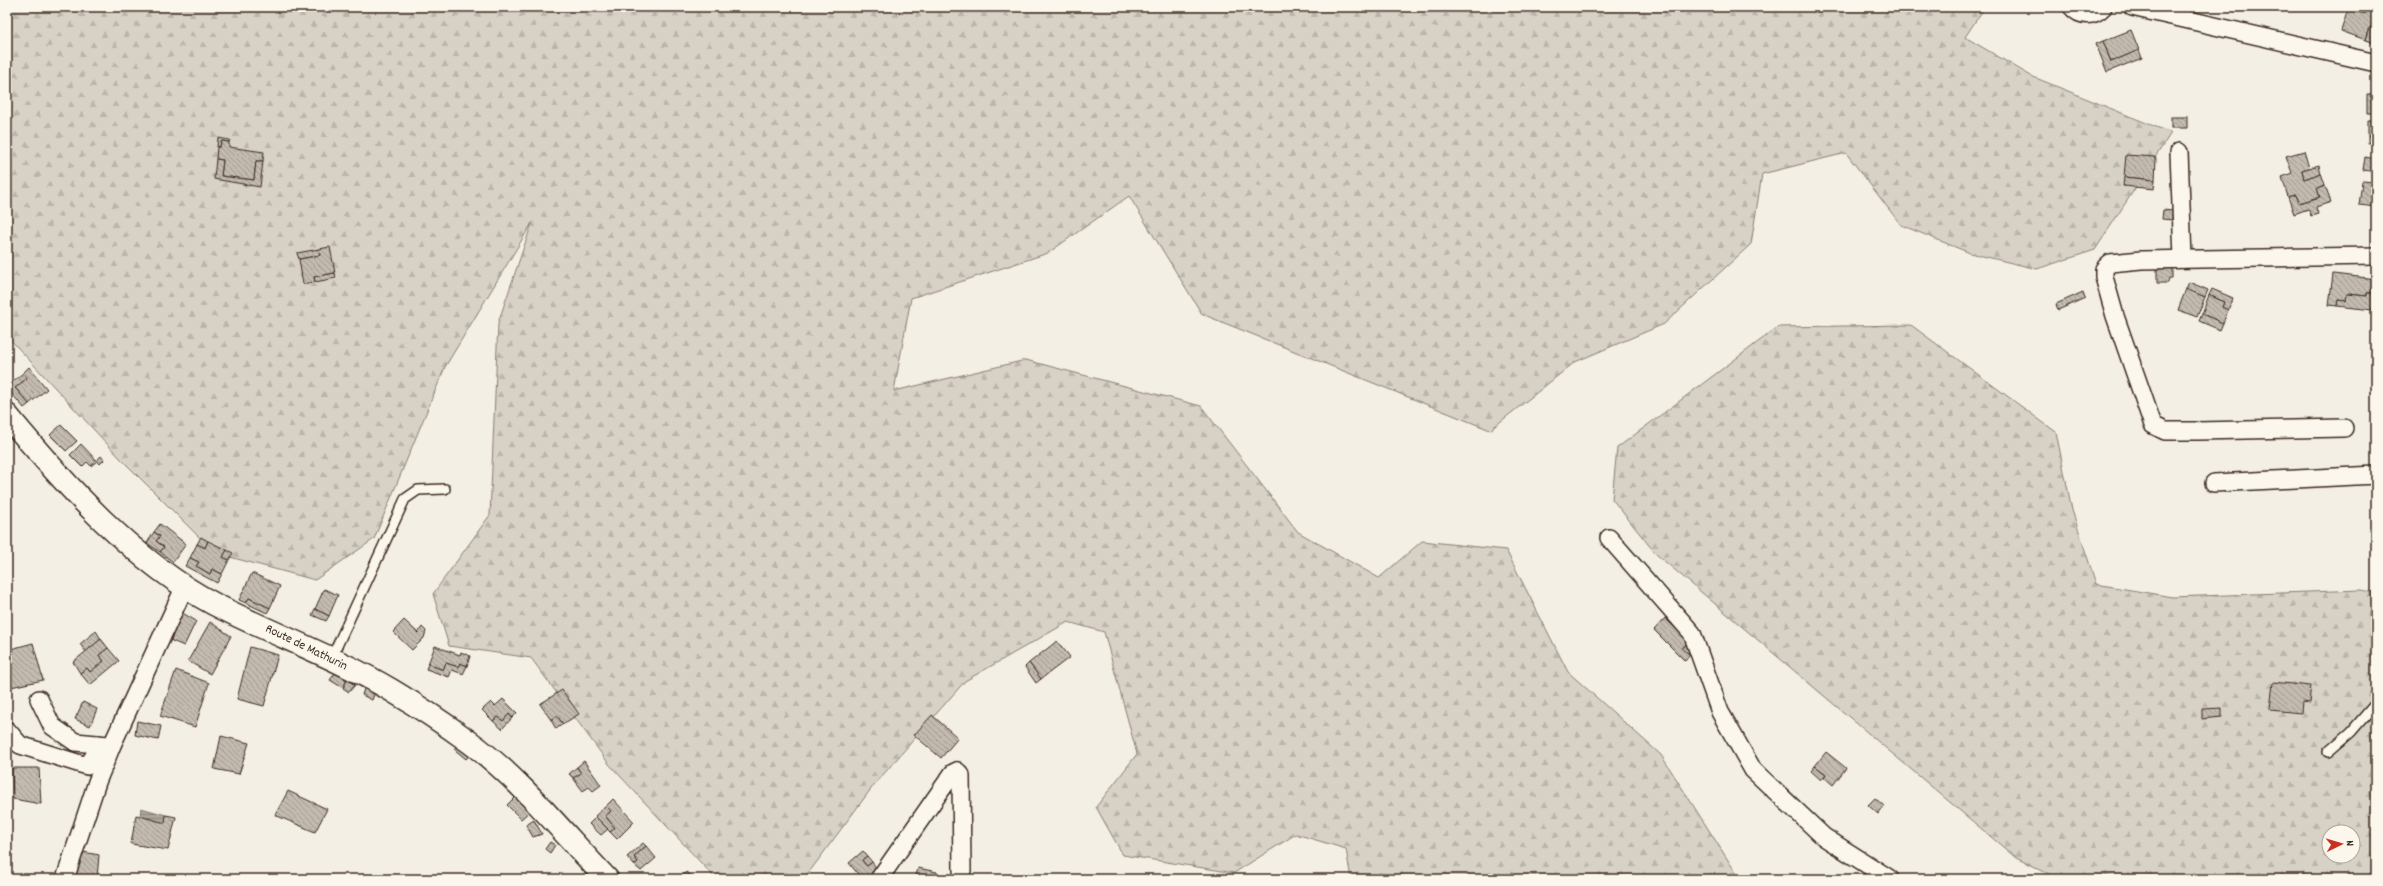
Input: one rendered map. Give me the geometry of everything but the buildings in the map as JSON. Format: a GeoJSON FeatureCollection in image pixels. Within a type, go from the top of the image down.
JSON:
{"type":"FeatureCollection","features":[{"type":"Feature","properties":{"kind":"street"},"geometry":{"type":"LineString","coordinates":[[2072,7],[2080,14],[2088,15],[2096,13],[2103,7]]}},
{"type":"Feature","properties":{"kind":"street"},"geometry":{"type":"LineString","coordinates":[[2132,7],[2376,63]]}},
{"type":"Feature","properties":{"kind":"street"},"geometry":{"type":"LineString","coordinates":[[2179,152],[2183,259]]}},
{"type":"Feature","properties":{"kind":"street"},"geometry":{"type":"LineString","coordinates":[[2344,428],[2165,431],[2153,425],[2115,316],[2104,277],[2104,269],[2110,263],[2183,259],[2376,256]]}},
{"type":"Feature","properties":{"kind":"street","name":"Route de Mathurin"},"geometry":{"type":"LineString","coordinates":[[7,416],[31,444],[112,530],[185,586],[214,604],[390,689],[471,743],[519,784],[607,879]]}},
{"type":"Feature","properties":{"kind":"street"},"geometry":{"type":"LineString","coordinates":[[2214,483],[2376,474]]}},
{"type":"Feature","properties":{"kind":"street"},"geometry":{"type":"LineString","coordinates":[[1609,538],[1692,633],[1720,712],[1753,770],[1824,837],[1890,879]]}},
{"type":"Feature","properties":{"kind":"street"},"geometry":{"type":"LineString","coordinates":[[65,879],[97,782],[105,745],[185,586]]}},
{"type":"Feature","properties":{"kind":"street"},"geometry":{"type":"LineString","coordinates":[[39,698],[52,726],[76,742],[105,745]]}},
{"type":"Feature","properties":{"kind":"street"},"geometry":{"type":"LineString","coordinates":[[7,730],[20,745],[87,766],[105,745]]}},
{"type":"Feature","properties":{"kind":"street"},"geometry":{"type":"LineString","coordinates":[[879,879],[953,773],[957,771],[961,775],[962,871]]}},
{"type":"Feature","properties":{"kind":"lane"},"geometry":{"type":"LineString","coordinates":[[331,660],[405,499],[418,490],[445,489]]}},
{"type":"Feature","properties":{"kind":"lane"},"geometry":{"type":"LineString","coordinates":[[2328,752],[2351,732],[2376,703]]}},
{"type":"Feature","properties":{"kind":"green space"},"geometry":{"type":"Polygon","coordinates":[[[7,7],[1985,7],[1965,37],[2031,76],[2171,133],[2095,250],[2037,269],[1970,253],[1901,225],[1846,153],[1762,174],[1751,244],[1664,324],[1575,362],[1490,430],[1202,314],[1129,196],[1048,253],[911,298],[894,391],[1026,360],[1201,406],[1298,532],[1379,578],[1422,541],[1506,550],[1568,672],[1661,755],[1740,879],[1351,879],[1346,849],[1296,834],[1234,873],[1123,855],[1096,807],[1137,754],[1104,632],[1068,622],[965,681],[874,785],[804,879],[716,879],[609,764],[531,658],[449,646],[433,594],[490,515],[498,323],[532,223],[445,367],[374,539],[315,580],[215,553],[121,459],[7,336],[7,7]]]}},
{"type":"Feature","properties":{"kind":"green space"},"geometry":{"type":"Polygon","coordinates":[[[1911,325],[2056,432],[2072,510],[2096,584],[2172,597],[2362,590],[2376,593],[2376,879],[2059,879],[2016,858],[1656,554],[1612,499],[1617,448],[1778,327],[1911,325]]]}},
{"type":"Feature","properties":{"kind":"shaded area"},"geometry":{"type":"Polygon","coordinates":[[[141,808],[166,815],[165,823],[140,816],[141,808]]]}}]}
